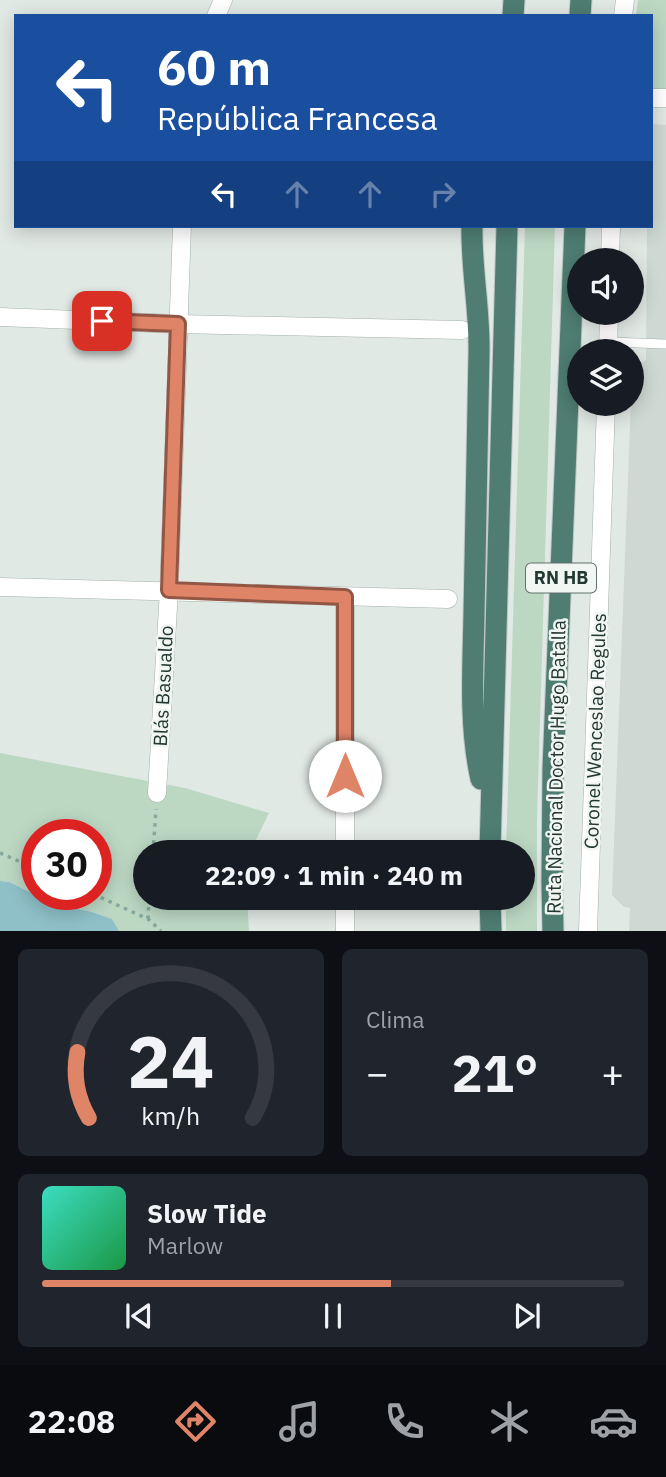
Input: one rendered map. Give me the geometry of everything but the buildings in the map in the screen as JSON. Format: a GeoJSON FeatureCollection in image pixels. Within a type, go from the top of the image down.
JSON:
{"type":"FeatureCollection","features":[{"type":"Feature","properties":{"kind":"highway"},"geometry":{"type":"LineString","coordinates":[[472,228],[471,247],[480,332],[473,563],[474,709],[478,766],[490,814]]}},
{"type":"Feature","properties":{"kind":"highway","name":"RN HB"},"geometry":{"type":"LineString","coordinates":[[490,840],[507,228]]}},
{"type":"Feature","properties":{"kind":"highway","name":"Ruta Nacional Doctor Hugo Batalla"},"geometry":{"type":"LineString","coordinates":[[553,931],[553,769],[575,228]]}},
{"type":"Feature","properties":{"kind":"highway"},"geometry":{"type":"LineString","coordinates":[[490,910],[491,931]]}},
{"type":"Feature","properties":{"kind":"street","name":"Blás Basualdo"},"geometry":{"type":"LineString","coordinates":[[157,793],[169,590],[182,228]]}},
{"type":"Feature","properties":{"kind":"street"},"geometry":{"type":"LineString","coordinates":[[610,248],[611,228]]}},
{"type":"Feature","properties":{"kind":"street"},"geometry":{"type":"LineString","coordinates":[[0,317],[462,330]]}},
{"type":"Feature","properties":{"kind":"street","name":"Coronel Wenceslao Regules"},"geometry":{"type":"LineString","coordinates":[[588,931],[606,416]]}},
{"type":"Feature","properties":{"kind":"street"},"geometry":{"type":"LineString","coordinates":[[0,587],[448,599]]}},
{"type":"Feature","properties":{"kind":"street"},"geometry":{"type":"LineString","coordinates":[[345,597],[345,840]]}},
{"type":"Feature","properties":{"kind":"street"},"geometry":{"type":"LineString","coordinates":[[345,910],[345,931]]}},
{"type":"Feature","properties":{"kind":"lane"},"geometry":{"type":"LineString","coordinates":[[644,345],[666,344]]}},
{"type":"Feature","properties":{"kind":"path"},"geometry":{"type":"LineString","coordinates":[[154,840],[157,793]]}},
{"type":"Feature","properties":{"kind":"path"},"geometry":{"type":"LineString","coordinates":[[0,853],[21,862]]}},
{"type":"Feature","properties":{"kind":"path"},"geometry":{"type":"LineString","coordinates":[[112,903],[148,919],[161,931]]}},
{"type":"Feature","properties":{"kind":"path"},"geometry":{"type":"LineString","coordinates":[[148,910],[148,919]]}},
{"type":"Feature","properties":{"kind":"shaded area"},"geometry":{"type":"Polygon","coordinates":[[[653,124],[666,125],[666,931],[629,931],[630,908],[624,907],[612,895],[630,416],[644,416],[647,228],[653,228],[653,124]]]}},
{"type":"Feature","properties":{"kind":"green space"},"geometry":{"type":"Polygon","coordinates":[[[638,0],[666,0],[666,89],[653,89],[653,14],[636,14],[638,0]]]}},
{"type":"Feature","properties":{"kind":"green space"},"geometry":{"type":"Polygon","coordinates":[[[525,228],[555,228],[537,820],[537,931],[506,931],[506,910],[535,910],[535,840],[506,840],[525,228]]]}},
{"type":"Feature","properties":{"kind":"green space"},"geometry":{"type":"Polygon","coordinates":[[[0,753],[185,788],[269,813],[256,840],[133,840],[133,910],[248,910],[249,931],[119,931],[111,919],[83,910],[112,910],[112,819],[21,819],[21,888],[0,881],[0,753]]]}},
{"type":"Feature","properties":{"kind":"water"},"geometry":{"type":"Polygon","coordinates":[[[0,881],[21,888],[21,910],[83,910],[112,919],[119,931],[0,931],[0,881]]]}},
{"type":"Feature","properties":{"kind":"route"},"geometry":{"type":"LineString","coordinates":[[102,321],[178,324],[169,590],[345,597],[345,776]]}}]}
